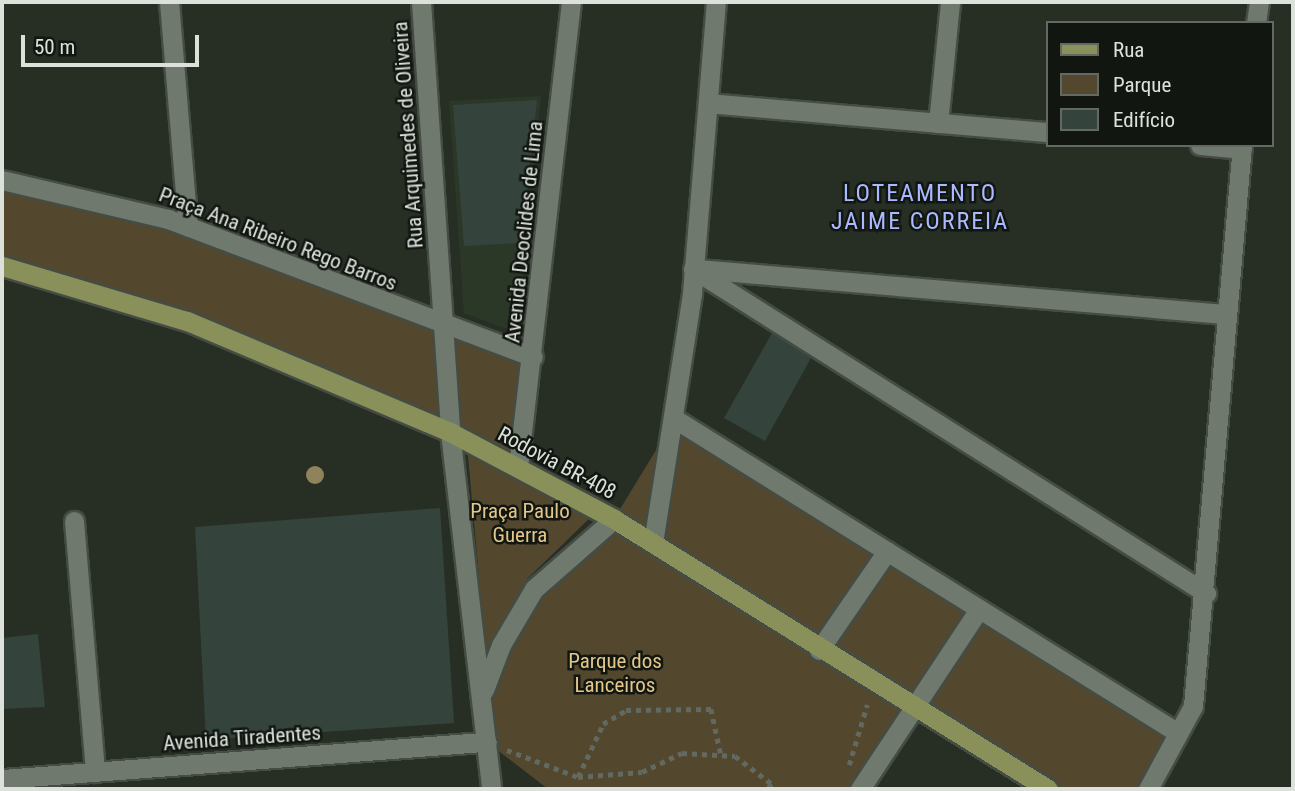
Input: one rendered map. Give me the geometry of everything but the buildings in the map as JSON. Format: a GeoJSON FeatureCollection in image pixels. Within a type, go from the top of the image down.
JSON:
{"type":"FeatureCollection","features":[{"type":"Feature","properties":{"kind":"main road","name":"Rodovia BR-408"},"geometry":{"type":"LineString","coordinates":[[2,266],[187,321],[450,432],[653,542],[910,706],[1023,782],[1048,789]]}},
{"type":"Feature","properties":{"kind":"street"},"geometry":{"type":"LineString","coordinates":[[169,2],[188,226]]}},
{"type":"Feature","properties":{"kind":"street","name":"Rua Arquimedes de Oliveira"},"geometry":{"type":"LineString","coordinates":[[421,2],[446,327],[450,432],[491,789]]}},
{"type":"Feature","properties":{"kind":"street","name":"Avenida Deoclides de Lima"},"geometry":{"type":"LineString","coordinates":[[518,467],[533,357],[571,2]]}},
{"type":"Feature","properties":{"kind":"street"},"geometry":{"type":"LineString","coordinates":[[653,542],[675,419],[693,269],[716,2]]}},
{"type":"Feature","properties":{"kind":"street"},"geometry":{"type":"LineString","coordinates":[[938,123],[950,2]]}},
{"type":"Feature","properties":{"kind":"street"},"geometry":{"type":"LineString","coordinates":[[1256,21],[1259,2]]}},
{"type":"Feature","properties":{"kind":"street"},"geometry":{"type":"LineString","coordinates":[[708,103],[1046,132]]}},
{"type":"Feature","properties":{"kind":"street"},"geometry":{"type":"LineString","coordinates":[[1148,789],[1193,706],[1206,593],[1224,314],[1242,147]]}},
{"type":"Feature","properties":{"kind":"street","name":"Praça Ana Ribeiro Rego Barros"},"geometry":{"type":"LineString","coordinates":[[2,180],[188,226],[446,327],[533,357]]}},
{"type":"Feature","properties":{"kind":"street"},"geometry":{"type":"LineString","coordinates":[[693,269],[1224,314]]}},
{"type":"Feature","properties":{"kind":"street"},"geometry":{"type":"LineString","coordinates":[[693,269],[1206,593]]}},
{"type":"Feature","properties":{"kind":"street"},"geometry":{"type":"LineString","coordinates":[[675,419],[1178,733]]}},
{"type":"Feature","properties":{"kind":"street"},"geometry":{"type":"LineString","coordinates":[[482,695],[500,645],[534,589],[614,519]]}},
{"type":"Feature","properties":{"kind":"street"},"geometry":{"type":"LineString","coordinates":[[74,521],[95,772]]}},
{"type":"Feature","properties":{"kind":"street"},"geometry":{"type":"LineString","coordinates":[[819,650],[887,551]]}},
{"type":"Feature","properties":{"kind":"street"},"geometry":{"type":"LineString","coordinates":[[853,783],[979,608]]}},
{"type":"Feature","properties":{"kind":"street","name":"Avenida Tiradentes"},"geometry":{"type":"LineString","coordinates":[[2,779],[487,742]]}},
{"type":"Feature","properties":{"kind":"path"},"geometry":{"type":"LineString","coordinates":[[853,783],[867,705]]}},
{"type":"Feature","properties":{"kind":"path"},"geometry":{"type":"LineString","coordinates":[[578,777],[603,724],[626,710],[711,709],[721,755]]}},
{"type":"Feature","properties":{"kind":"path"},"geometry":{"type":"LineString","coordinates":[[487,742],[578,777],[642,772],[682,752],[735,756],[772,784],[767,789]]}},
{"type":"Feature","properties":{"kind":"shaded area"},"geometry":{"type":"Polygon","coordinates":[[[541,96],[517,333],[464,313],[449,101],[541,96]]]}},
{"type":"Feature","properties":{"kind":"green space"},"geometry":{"type":"Polygon","coordinates":[[[2,180],[81,196],[533,357],[518,467],[357,388],[2,269],[2,180]]]}},
{"type":"Feature","properties":{"kind":"green space","name":"Parque dos Lanceiros"},"geometry":{"type":"Polygon","coordinates":[[[675,419],[1178,733],[1148,789],[1048,789],[910,707],[860,789],[548,789],[487,742],[483,695],[519,609],[614,519],[675,419]]]}},
{"type":"Feature","properties":{"kind":"green space","name":"Praça Paulo Guerra"},"geometry":{"type":"Polygon","coordinates":[[[467,445],[596,512],[527,579],[487,666],[467,445]]]}},
{"type":"Feature","properties":{"kind":"district","name":"LOTEAMENTO JAIME CORREIA"},"geometry":{"type":"Point","coordinates":[920,208]}}]}
